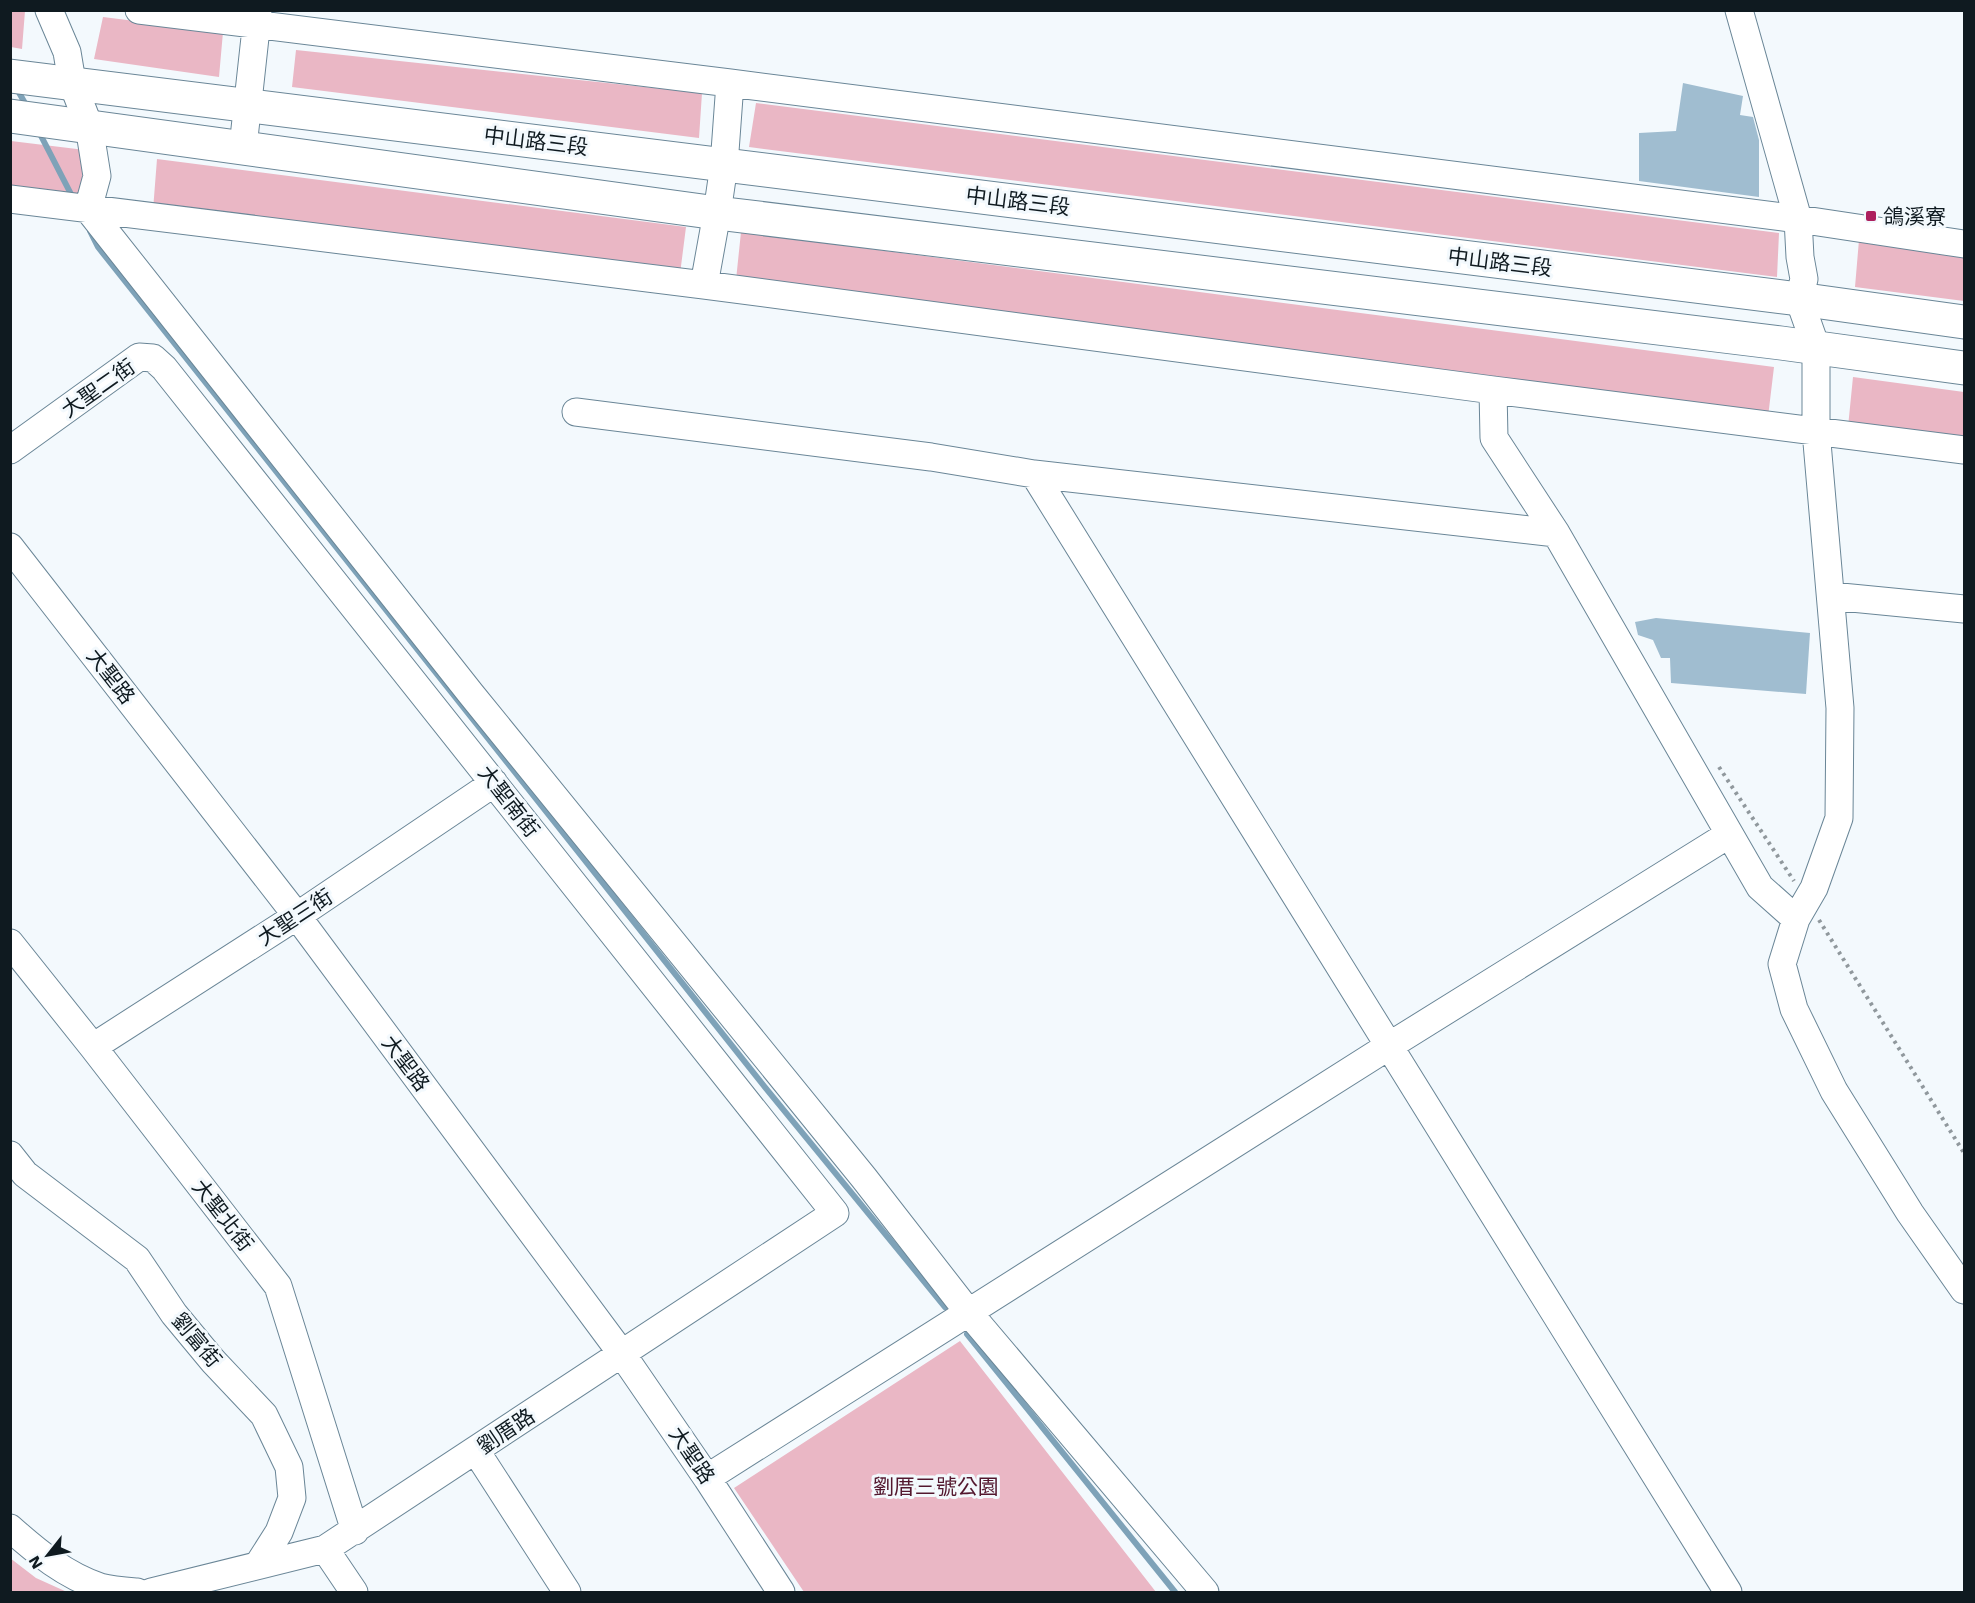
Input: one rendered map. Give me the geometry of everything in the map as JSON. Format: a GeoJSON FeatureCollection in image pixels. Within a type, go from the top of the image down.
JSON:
{"type":"FeatureCollection","features":[{"type":"Feature","properties":{"kind":"main road","name":"中山路三段"},"geometry":{"type":"LineString","coordinates":[[10,76],[1799,299],[1965,322]]}},
{"type":"Feature","properties":{"kind":"main road"},"geometry":{"type":"LineString","coordinates":[[10,116],[717,213],[1816,347],[1965,368]]}},
{"type":"Feature","properties":{"kind":"street"},"geometry":{"type":"LineString","coordinates":[[49,10],[67,52],[72,82],[89,126],[97,177],[88,209]]}},
{"type":"Feature","properties":{"kind":"street"},"geometry":{"type":"LineString","coordinates":[[139,10],[258,18],[730,83],[1798,219],[1965,244]]}},
{"type":"Feature","properties":{"kind":"street"},"geometry":{"type":"LineString","coordinates":[[1740,10],[1798,219],[1804,279],[1799,299],[1816,347],[1816,430],[1840,708],[1839,818],[1814,888],[1802,910],[1782,963],[1794,1009],[1834,1091],[1910,1213],[1965,1290]]}},
{"type":"Feature","properties":{"kind":"street"},"geometry":{"type":"LineString","coordinates":[[243,147],[258,18]]}},
{"type":"Feature","properties":{"kind":"street"},"geometry":{"type":"LineString","coordinates":[[704,285],[724,165],[730,83]]}},
{"type":"Feature","properties":{"kind":"street"},"geometry":{"type":"LineString","coordinates":[[10,199],[704,285],[1965,450]]}},
{"type":"Feature","properties":{"kind":"street"},"geometry":{"type":"LineString","coordinates":[[88,209],[471,694],[864,1178],[969,1313],[1205,1593]]}},
{"type":"Feature","properties":{"kind":"street","name":"大聖二街"},"geometry":{"type":"LineString","coordinates":[[10,450],[139,357],[153,358],[182,390]]}},
{"type":"Feature","properties":{"kind":"street","name":"大聖南街"},"geometry":{"type":"LineString","coordinates":[[182,390],[835,1213]]}},
{"type":"Feature","properties":{"kind":"street"},"geometry":{"type":"LineString","coordinates":[[1493,390],[1494,438],[1556,533],[1728,835],[1760,887],[1802,910]]}},
{"type":"Feature","properties":{"kind":"street"},"geometry":{"type":"LineString","coordinates":[[576,412],[931,457],[1034,474],[1556,533]]}},
{"type":"Feature","properties":{"kind":"street"},"geometry":{"type":"LineString","coordinates":[[1034,474],[1728,1593]]}},
{"type":"Feature","properties":{"kind":"street","name":"大聖路"},"geometry":{"type":"LineString","coordinates":[[10,547],[297,916],[622,1354],[708,1478],[781,1593]]}},
{"type":"Feature","properties":{"kind":"street"},"geometry":{"type":"LineString","coordinates":[[1831,596],[1965,609]]}},
{"type":"Feature","properties":{"kind":"street","name":"大聖三街"},"geometry":{"type":"LineString","coordinates":[[93,1047],[297,916],[494,783]]}},
{"type":"Feature","properties":{"kind":"street"},"geometry":{"type":"LineString","coordinates":[[708,1478],[1389,1046],[1728,835]]}},
{"type":"Feature","properties":{"kind":"street","name":"大聖北街"},"geometry":{"type":"LineString","coordinates":[[10,943],[278,1286],[355,1531]]}},
{"type":"Feature","properties":{"kind":"street","name":"劉富街"},"geometry":{"type":"LineString","coordinates":[[10,1155],[25,1174],[137,1259],[174,1314],[213,1361],[264,1415],[289,1467],[292,1498],[279,1532],[258,1565]]}},
{"type":"Feature","properties":{"kind":"street","name":"劉厝路"},"geometry":{"type":"LineString","coordinates":[[151,1593],[326,1549],[835,1213]]}},
{"type":"Feature","properties":{"kind":"street"},"geometry":{"type":"LineString","coordinates":[[476,1451],[567,1593]]}},
{"type":"Feature","properties":{"kind":"street"},"geometry":{"type":"LineString","coordinates":[[10,1528],[43,1557],[70,1574],[102,1587],[137,1593]]}},
{"type":"Feature","properties":{"kind":"street"},"geometry":{"type":"LineString","coordinates":[[326,1549],[354,1593]]}},
{"type":"Feature","properties":{"kind":"path"},"geometry":{"type":"LineString","coordinates":[[1713,758],[1773,846],[1802,910],[1965,1153]]}},
{"type":"Feature","properties":{"kind":"green space"},"geometry":{"type":"Polygon","coordinates":[[[11,10],[25,11],[22,49],[11,47],[11,10]]]}},
{"type":"Feature","properties":{"kind":"green space"},"geometry":{"type":"Polygon","coordinates":[[[103,17],[223,32],[219,77],[94,59],[103,17]]]}},
{"type":"Feature","properties":{"kind":"green space"},"geometry":{"type":"Polygon","coordinates":[[[296,50],[702,93],[699,138],[292,87],[296,50]]]}},
{"type":"Feature","properties":{"kind":"green space"},"geometry":{"type":"Polygon","coordinates":[[[756,103],[1779,233],[1777,277],[749,147],[756,103]]]}},
{"type":"Feature","properties":{"kind":"green space"},"geometry":{"type":"Polygon","coordinates":[[[11,141],[85,150],[80,201],[11,193],[11,141]]]}},
{"type":"Feature","properties":{"kind":"green space"},"geometry":{"type":"Polygon","coordinates":[[[157,159],[686,227],[680,274],[153,210],[157,159]]]}},
{"type":"Feature","properties":{"kind":"green space"},"geometry":{"type":"Polygon","coordinates":[[[741,232],[1774,367],[1768,417],[736,280],[741,232]]]}},
{"type":"Feature","properties":{"kind":"green space"},"geometry":{"type":"Polygon","coordinates":[[[1859,240],[1964,255],[1964,301],[1855,287],[1859,240]]]}},
{"type":"Feature","properties":{"kind":"green space"},"geometry":{"type":"Polygon","coordinates":[[[1853,377],[1964,392],[1964,442],[1848,427],[1853,377]]]}},
{"type":"Feature","properties":{"kind":"green space","name":"劉厝三號公園"},"geometry":{"type":"Polygon","coordinates":[[[960,1341],[1156,1592],[804,1592],[734,1488],[960,1341]]]}},
{"type":"Feature","properties":{"kind":"green space"},"geometry":{"type":"Polygon","coordinates":[[[10,1558],[36,1578],[67,1592],[11,1592],[10,1558]]]}},
{"type":"Feature","properties":{"kind":"building"},"geometry":{"type":"Polygon","coordinates":[[[1683,83],[1743,96],[1740,115],[1753,117],[1759,140],[1759,197],[1639,181],[1639,133],[1676,131],[1683,83]]]}},
{"type":"Feature","properties":{"kind":"building"},"geometry":{"type":"Polygon","coordinates":[[[1656,618],[1810,633],[1806,694],[1671,683],[1670,658],[1661,658],[1653,640],[1638,635],[1635,622],[1656,618]]]}},
{"type":"Feature","properties":{"kind":"waterway"},"geometry":{"type":"LineString","coordinates":[[16,87],[27,107]]}},
{"type":"Feature","properties":{"kind":"waterway"},"geometry":{"type":"LineString","coordinates":[[38,130],[73,198]]}},
{"type":"Feature","properties":{"kind":"waterway"},"geometry":{"type":"LineString","coordinates":[[90,231],[98,247],[764,1086],[945,1307]]}},
{"type":"Feature","properties":{"kind":"waterway"},"geometry":{"type":"LineString","coordinates":[[967,1334],[1175,1592]]}},
{"type":"Feature","properties":{"kind":"place","name":"鴿溪寮"},"geometry":{"type":"Point","coordinates":[1871,216]}}]}
